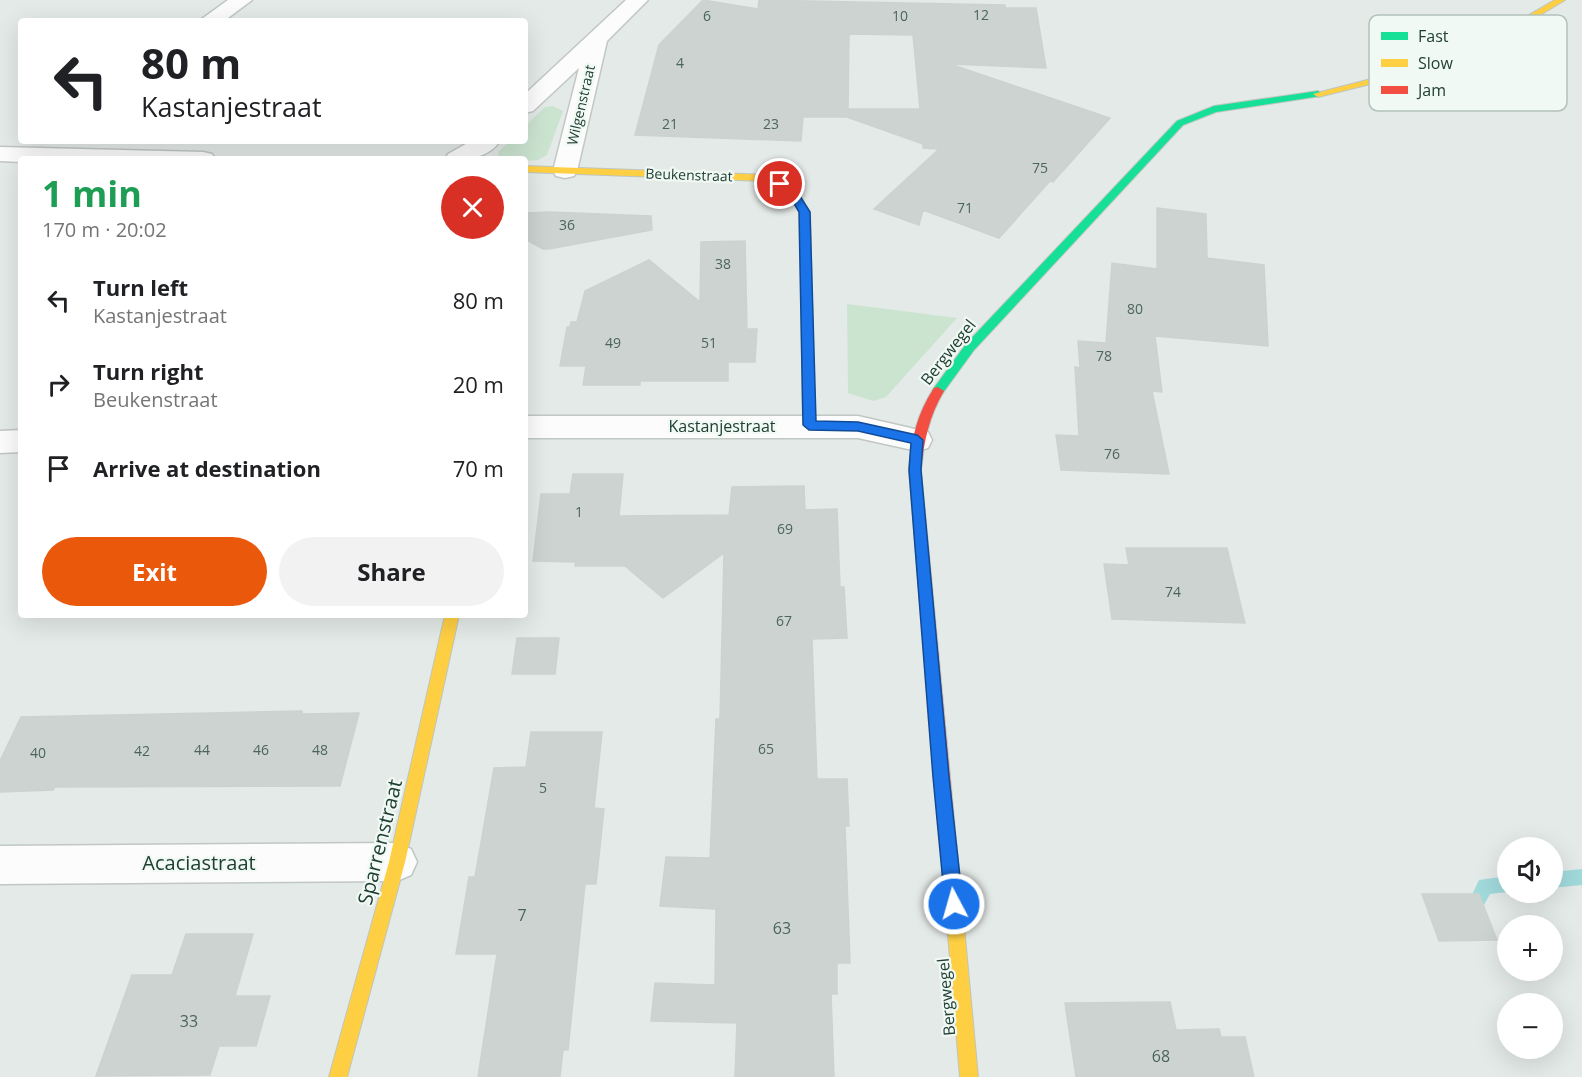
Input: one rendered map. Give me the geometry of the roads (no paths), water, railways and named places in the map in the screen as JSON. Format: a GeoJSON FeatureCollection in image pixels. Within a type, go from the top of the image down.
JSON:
{"type":"FeatureCollection","features":[{"type":"Feature","properties":{"kind":"street"},"geometry":{"type":"LineString","coordinates":[[215,18],[242,0]]}},
{"type":"Feature","properties":{"kind":"street","name":"Wilgenstraat"},"geometry":{"type":"LineString","coordinates":[[528,103],[638,0]]}},
{"type":"Feature","properties":{"kind":"street","name":"Bergwegel"},"geometry":{"type":"LineString","coordinates":[[1536,15],[1562,0]]}},
{"type":"Feature","properties":{"kind":"street","name":"Wilgenstraat"},"geometry":{"type":"LineString","coordinates":[[565,171],[597,39]]}},
{"type":"Feature","properties":{"kind":"street","name":"Bergwegel"},"geometry":{"type":"LineString","coordinates":[[969,1077],[916,481],[917,440],[931,401],[970,347],[1180,123],[1214,109],[1321,94],[1369,83]]}},
{"type":"Feature","properties":{"kind":"street"},"geometry":{"type":"LineString","coordinates":[[462,156],[483,144]]}},
{"type":"Feature","properties":{"kind":"street"},"geometry":{"type":"LineString","coordinates":[[15,150],[140,156]]}},
{"type":"Feature","properties":{"kind":"street","name":"Beukenstraat"},"geometry":{"type":"LineString","coordinates":[[528,169],[768,178],[791,190],[805,212],[809,425]]}},
{"type":"Feature","properties":{"kind":"street","name":"Kastanjestraat"},"geometry":{"type":"LineString","coordinates":[[528,427],[809,425],[858,427],[917,440]]}},
{"type":"Feature","properties":{"kind":"street"},"geometry":{"type":"LineString","coordinates":[[0,442],[18,441]]}},
{"type":"Feature","properties":{"kind":"street","name":"Sparrenstraat"},"geometry":{"type":"LineString","coordinates":[[338,1077],[398,862],[451,618]]}},
{"type":"Feature","properties":{"kind":"street","name":"Acaciastraat"},"geometry":{"type":"LineString","coordinates":[[0,865],[398,862]]}},
{"type":"Feature","properties":{"kind":"waterway"},"geometry":{"type":"LineString","coordinates":[[1563,879],[1582,877]]}},
{"type":"Feature","properties":{"kind":"waterway"},"geometry":{"type":"LineString","coordinates":[[1478,899],[1485,886],[1497,885]]}}]}
